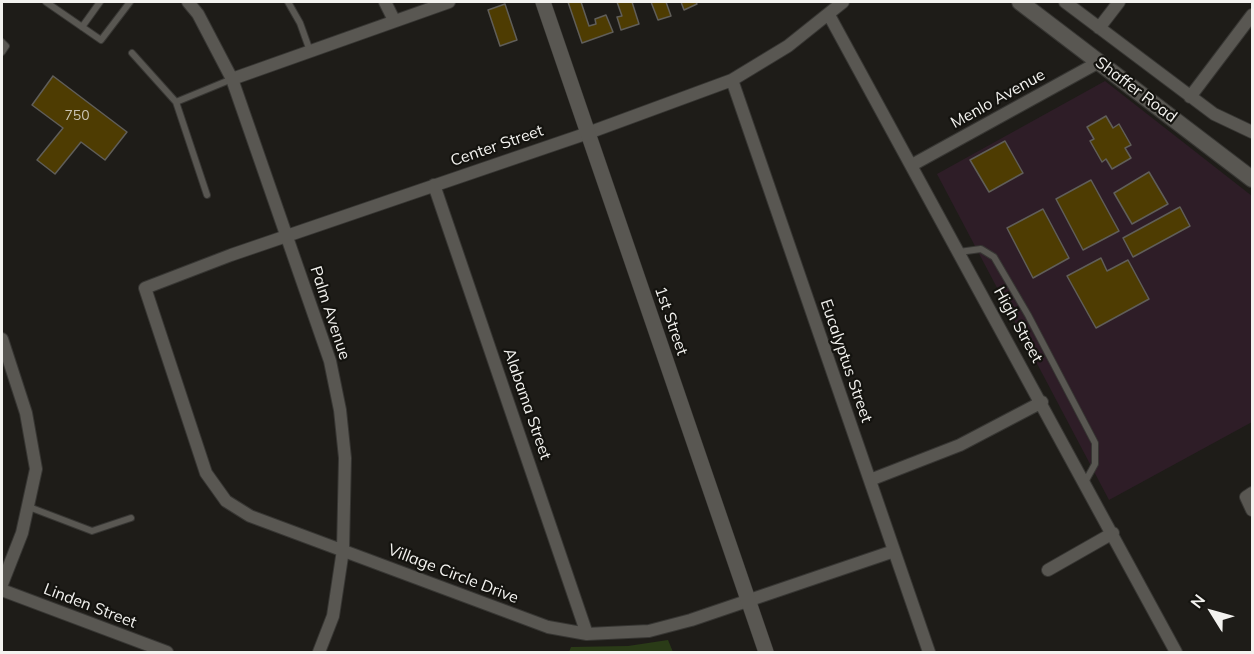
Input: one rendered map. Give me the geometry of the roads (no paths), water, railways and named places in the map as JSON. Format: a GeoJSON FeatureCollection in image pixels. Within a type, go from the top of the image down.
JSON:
{"type":"FeatureCollection","features":[{"type":"Feature","properties":{"kind":"main road","name":"Shaffer Road"},"geometry":{"type":"LineString","coordinates":[[1020,2],[1252,179]]}},
{"type":"Feature","properties":{"kind":"street","name":"Palm Avenue"},"geometry":{"type":"LineString","coordinates":[[188,2],[198,14],[232,79],[330,362],[340,410],[345,458],[343,550],[333,616],[319,652]]}},
{"type":"Feature","properties":{"kind":"street"},"geometry":{"type":"LineString","coordinates":[[385,2],[394,20]]}},
{"type":"Feature","properties":{"kind":"street"},"geometry":{"type":"LineString","coordinates":[[232,79],[449,2]]}},
{"type":"Feature","properties":{"kind":"street","name":"1st Street"},"geometry":{"type":"LineString","coordinates":[[543,2],[766,652]]}},
{"type":"Feature","properties":{"kind":"street","name":"Center Street"},"geometry":{"type":"LineString","coordinates":[[145,288],[288,236],[588,133],[732,80],[788,46],[843,2]]}},
{"type":"Feature","properties":{"kind":"street","name":"Shaffer Road"},"geometry":{"type":"LineString","coordinates":[[1065,2],[1214,114],[1252,132]]}},
{"type":"Feature","properties":{"kind":"street"},"geometry":{"type":"LineString","coordinates":[[1099,28],[1119,2]]}},
{"type":"Feature","properties":{"kind":"street","name":"High Street"},"geometry":{"type":"LineString","coordinates":[[829,15],[1042,402],[1176,652]]}},
{"type":"Feature","properties":{"kind":"street"},"geometry":{"type":"LineString","coordinates":[[1190,97],[1252,15]]}},
{"type":"Feature","properties":{"kind":"street","name":"Menlo Avenue"},"geometry":{"type":"LineString","coordinates":[[912,165],[1100,62]]}},
{"type":"Feature","properties":{"kind":"street","name":"Eucalyptus Street"},"geometry":{"type":"LineString","coordinates":[[732,80],[929,652]]}},
{"type":"Feature","properties":{"kind":"street","name":"Alabama Street"},"geometry":{"type":"LineString","coordinates":[[434,185],[587,634]]}},
{"type":"Feature","properties":{"kind":"street","name":"Village Circle Drive"},"geometry":{"type":"LineString","coordinates":[[145,288],[206,473],[226,501],[250,516],[548,627],[587,634],[649,631],[894,551]]}},
{"type":"Feature","properties":{"kind":"street"},"geometry":{"type":"LineString","coordinates":[[2,339],[26,413],[36,470],[29,507],[2,584]]}},
{"type":"Feature","properties":{"kind":"street"},"geometry":{"type":"LineString","coordinates":[[870,480],[960,445],[1042,402]]}},
{"type":"Feature","properties":{"kind":"street"},"geometry":{"type":"LineString","coordinates":[[1249,495],[1252,510]]}},
{"type":"Feature","properties":{"kind":"street"},"geometry":{"type":"LineString","coordinates":[[1048,570],[1113,533]]}},
{"type":"Feature","properties":{"kind":"street","name":"Linden Street"},"geometry":{"type":"LineString","coordinates":[[2,590],[168,652]]}},
{"type":"Feature","properties":{"kind":"lane"},"geometry":{"type":"LineString","coordinates":[[46,2],[101,40],[130,2]]}},
{"type":"Feature","properties":{"kind":"lane"},"geometry":{"type":"LineString","coordinates":[[82,27],[100,2]]}},
{"type":"Feature","properties":{"kind":"lane"},"geometry":{"type":"LineString","coordinates":[[288,2],[300,23],[310,51]]}},
{"type":"Feature","properties":{"kind":"lane"},"geometry":{"type":"LineString","coordinates":[[2,42],[6,46],[2,52]]}},
{"type":"Feature","properties":{"kind":"lane"},"geometry":{"type":"LineString","coordinates":[[132,53],[176,102],[207,195]]}},
{"type":"Feature","properties":{"kind":"lane"},"geometry":{"type":"LineString","coordinates":[[176,102],[232,79]]}},
{"type":"Feature","properties":{"kind":"lane"},"geometry":{"type":"LineString","coordinates":[[959,252],[981,249],[994,257],[1033,325],[1095,443],[1095,464],[1085,482]]}},
{"type":"Feature","properties":{"kind":"lane"},"geometry":{"type":"LineString","coordinates":[[29,507],[92,531],[131,518]]}}]}
